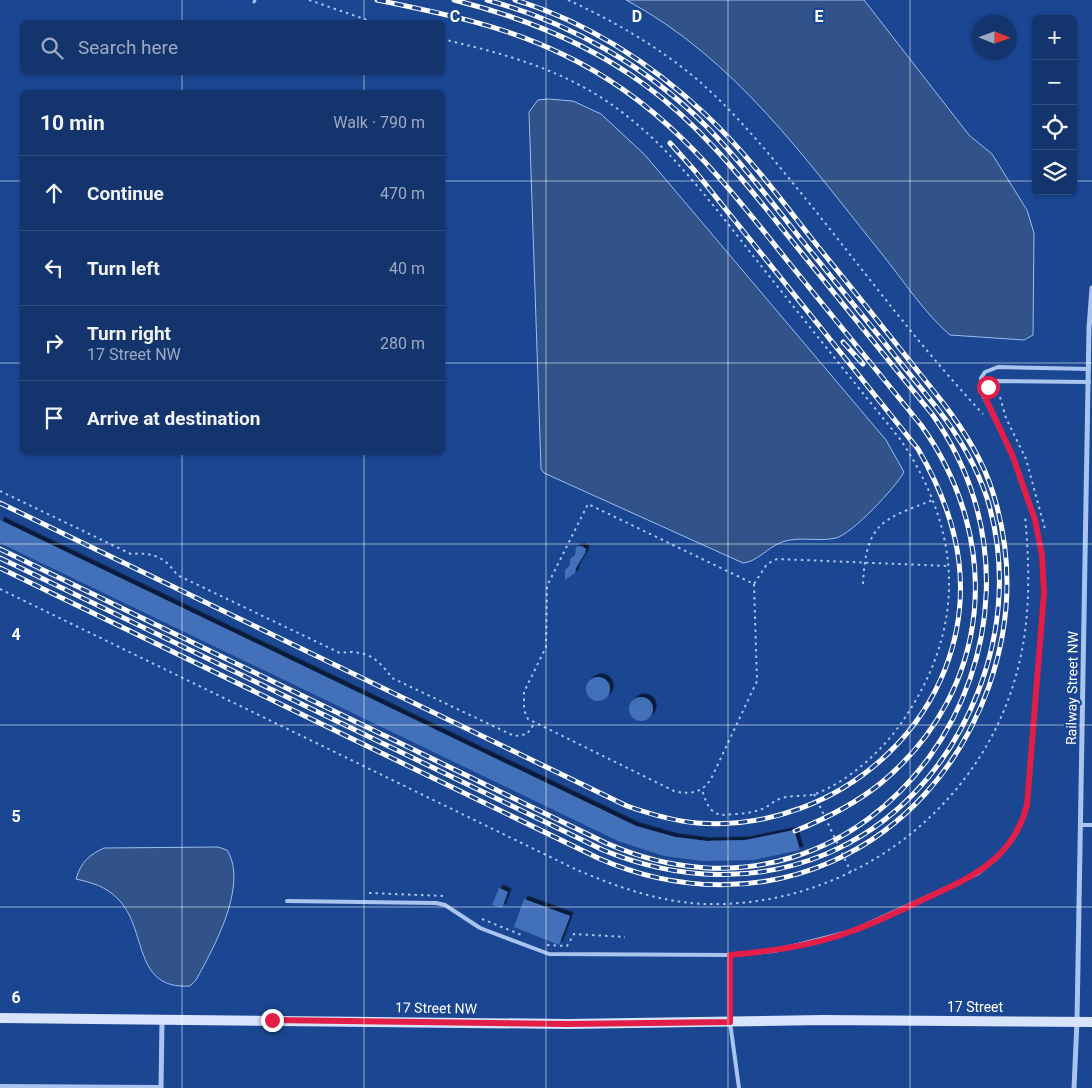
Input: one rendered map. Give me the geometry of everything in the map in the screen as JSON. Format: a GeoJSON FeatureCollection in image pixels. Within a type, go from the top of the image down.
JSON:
{"type":"FeatureCollection","features":[{"type":"Feature","properties":{"kind":"main road","name":"17 Street NW"},"geometry":{"type":"LineString","coordinates":[[0,1018],[568,1024],[872,1021]]}},
{"type":"Feature","properties":{"kind":"main road","name":"17 Street"},"geometry":{"type":"LineString","coordinates":[[872,1021],[1078,1021]]}},
{"type":"Feature","properties":{"kind":"main road"},"geometry":{"type":"LineString","coordinates":[[1078,1021],[1092,1022]]}},
{"type":"Feature","properties":{"kind":"street","name":"Railway Street NW"},"geometry":{"type":"LineString","coordinates":[[1074,1088],[1078,1021],[1080,825],[1092,288]]}},
{"type":"Feature","properties":{"kind":"street"},"geometry":{"type":"LineString","coordinates":[[161,1088],[162,1020]]}},
{"type":"Feature","properties":{"kind":"lane"},"geometry":{"type":"LineString","coordinates":[[287,900],[436,903],[445,906],[480,928],[549,954],[730,955],[774,951],[831,938],[867,925],[977,874],[996,859],[1019,830],[1029,793],[1044,593],[1042,555],[1035,520],[1013,457],[981,392],[981,378],[991,369],[1089,369]]}},
{"type":"Feature","properties":{"kind":"lane"},"geometry":{"type":"LineString","coordinates":[[986,399],[988,387],[996,381],[1089,382]]}},
{"type":"Feature","properties":{"kind":"lane"},"geometry":{"type":"LineString","coordinates":[[1080,825],[1092,825]]}},
{"type":"Feature","properties":{"kind":"lane"},"geometry":{"type":"LineString","coordinates":[[730,955],[730,1022],[738,1088]]}},
{"type":"Feature","properties":{"kind":"lane"},"geometry":{"type":"LineString","coordinates":[[0,1086],[161,1088]]}},
{"type":"Feature","properties":{"kind":"path"},"geometry":{"type":"LineString","coordinates":[[309,0],[366,20]]}},
{"type":"Feature","properties":{"kind":"path"},"geometry":{"type":"LineString","coordinates":[[568,0],[646,42],[693,77],[717,98],[770,156],[941,367],[984,414]]}},
{"type":"Feature","properties":{"kind":"path"},"geometry":{"type":"LineString","coordinates":[[445,40],[500,53],[554,73],[593,93],[620,111],[654,139],[707,199],[900,439],[920,468],[943,527],[948,566],[947,610],[942,641],[930,675],[895,733],[874,755],[853,772],[814,794],[793,795],[771,802],[764,809],[721,815],[714,813],[709,808],[702,790]]}},
{"type":"Feature","properties":{"kind":"path"},"geometry":{"type":"LineString","coordinates":[[1000,397],[1006,418],[1028,465],[1046,534]]}},
{"type":"Feature","properties":{"kind":"path"},"geometry":{"type":"LineString","coordinates":[[0,491],[132,554],[148,553],[155,556],[169,563],[176,575],[340,653],[355,651],[381,662],[392,678],[510,734],[515,736],[527,734],[534,724]]}},
{"type":"Feature","properties":{"kind":"path"},"geometry":{"type":"LineString","coordinates":[[863,584],[864,563],[868,544],[875,530],[885,520],[933,500]]}},
{"type":"Feature","properties":{"kind":"path"},"geometry":{"type":"LineString","coordinates":[[754,584],[588,504],[547,586],[546,647],[524,692],[524,710],[528,719],[534,724],[674,791],[693,793],[702,790],[711,779],[757,681],[754,584],[767,564],[777,559],[948,566]]}},
{"type":"Feature","properties":{"kind":"path"},"geometry":{"type":"LineString","coordinates":[[0,589],[611,885],[671,900],[704,904],[739,903],[771,899],[801,892],[851,872],[910,836],[939,810],[962,782],[1003,713],[1015,680],[1024,642],[1030,567],[1024,510]]}},
{"type":"Feature","properties":{"kind":"path"},"geometry":{"type":"LineString","coordinates":[[814,794],[851,872]]}},
{"type":"Feature","properties":{"kind":"path"},"geometry":{"type":"LineString","coordinates":[[369,893],[434,894],[448,898]]}},
{"type":"Feature","properties":{"kind":"path"},"geometry":{"type":"LineString","coordinates":[[477,917],[531,938]]}},
{"type":"Feature","properties":{"kind":"path"},"geometry":{"type":"LineString","coordinates":[[539,942],[551,946],[567,946],[574,934],[625,936]]}},
{"type":"Feature","properties":{"kind":"water"},"geometry":{"type":"Polygon","coordinates":[[[626,0],[864,0],[969,135],[992,154],[1027,210],[1034,233],[1033,335],[1024,340],[950,335],[923,307],[796,148],[735,81],[701,51],[665,24],[626,0]]]}},
{"type":"Feature","properties":{"kind":"water"},"geometry":{"type":"Polygon","coordinates":[[[538,100],[573,101],[601,114],[645,155],[886,440],[904,472],[873,509],[843,535],[829,539],[789,540],[772,547],[753,560],[743,563],[544,473],[541,469],[529,112],[538,100]]]}},
{"type":"Feature","properties":{"kind":"water"},"geometry":{"type":"Polygon","coordinates":[[[218,847],[227,850],[233,864],[234,881],[226,916],[211,952],[196,980],[190,986],[171,985],[158,978],[150,968],[134,926],[118,899],[98,886],[76,879],[80,868],[86,860],[104,848],[218,847]]]}},
{"type":"Feature","properties":{"kind":"building"},"geometry":{"type":"Polygon","coordinates":[[[0,520],[636,826],[675,837],[707,841],[746,840],[794,830],[800,850],[754,860],[702,861],[664,856],[618,841],[0,543],[0,520]]]}},
{"type":"Feature","properties":{"kind":"building"},"geometry":{"type":"Polygon","coordinates":[[[581,546],[586,549],[585,553],[575,573],[565,580],[565,570],[570,565],[570,559],[575,555],[576,547],[581,546]]]}},
{"type":"Feature","properties":{"kind":"building"},"geometry":{"type":"Polygon","coordinates":[[[598,677],[607,680],[610,689],[607,698],[598,701],[589,698],[586,689],[589,680],[598,677]]]}},
{"type":"Feature","properties":{"kind":"building"},"geometry":{"type":"Polygon","coordinates":[[[641,697],[650,700],[653,709],[650,718],[641,721],[632,718],[629,709],[632,700],[641,697]]]}},
{"type":"Feature","properties":{"kind":"building"},"geometry":{"type":"Polygon","coordinates":[[[499,888],[508,892],[502,908],[492,905],[499,888]]]}},
{"type":"Feature","properties":{"kind":"building"},"geometry":{"type":"Polygon","coordinates":[[[524,899],[570,916],[559,945],[514,927],[524,899]]]}},
{"type":"Feature","properties":{"kind":"railway"},"geometry":{"type":"LineString","coordinates":[[377,0],[471,21],[540,44],[598,73],[631,95],[661,119],[714,172],[740,202],[921,425],[948,470],[966,517],[974,565],[974,613],[965,659],[946,704],[918,746],[881,783],[861,798],[840,810],[795,831]]}},
{"type":"Feature","properties":{"kind":"railway"},"geometry":{"type":"LineString","coordinates":[[0,549],[606,843],[704,868],[792,857],[869,818],[930,757],[970,679],[986,592],[975,502],[932,414],[741,178],[706,138],[687,120],[645,85],[601,56],[529,23],[454,0]]}},
{"type":"Feature","properties":{"kind":"railway"},"geometry":{"type":"LineString","coordinates":[[0,558],[603,850],[661,868],[718,875],[773,870],[825,854],[873,828],[915,792],[950,747],[978,692],[986,669],[997,621],[999,572],[993,522],[983,486],[966,451],[937,408],[757,184],[733,155],[684,105],[633,66],[606,49],[548,21],[518,9],[487,0]]}},
{"type":"Feature","properties":{"kind":"railway"},"geometry":{"type":"LineString","coordinates":[[0,568],[598,858],[659,878],[720,885],[778,879],[832,861],[882,832],[926,793],[962,744],[989,686],[1002,638],[1007,590],[1004,541],[993,493],[978,457],[966,435],[944,404],[763,177],[705,114],[663,78],[617,46],[567,20],[515,0]]}},
{"type":"Feature","properties":{"kind":"railway"},"geometry":{"type":"LineString","coordinates":[[0,503],[636,809],[670,819],[697,823],[751,821],[801,808],[848,785],[889,753],[922,713],[946,668],[959,617],[959,562],[953,532],[939,490],[918,449],[695,171],[670,143]]}},
{"type":"Feature","properties":{"kind":"railway"},"geometry":{"type":"LineString","coordinates":[[843,342],[863,364]]}},
{"type":"Feature","properties":{"kind":"route"},"geometry":{"type":"LineString","coordinates":[[272,1020],[568,1024],[730,1022],[730,955],[774,951],[831,938],[852,931],[963,881],[986,868],[996,859],[1019,830],[1027,805],[1044,593],[1042,555],[1035,520],[1013,457],[986,399],[988,387]]}}]}
